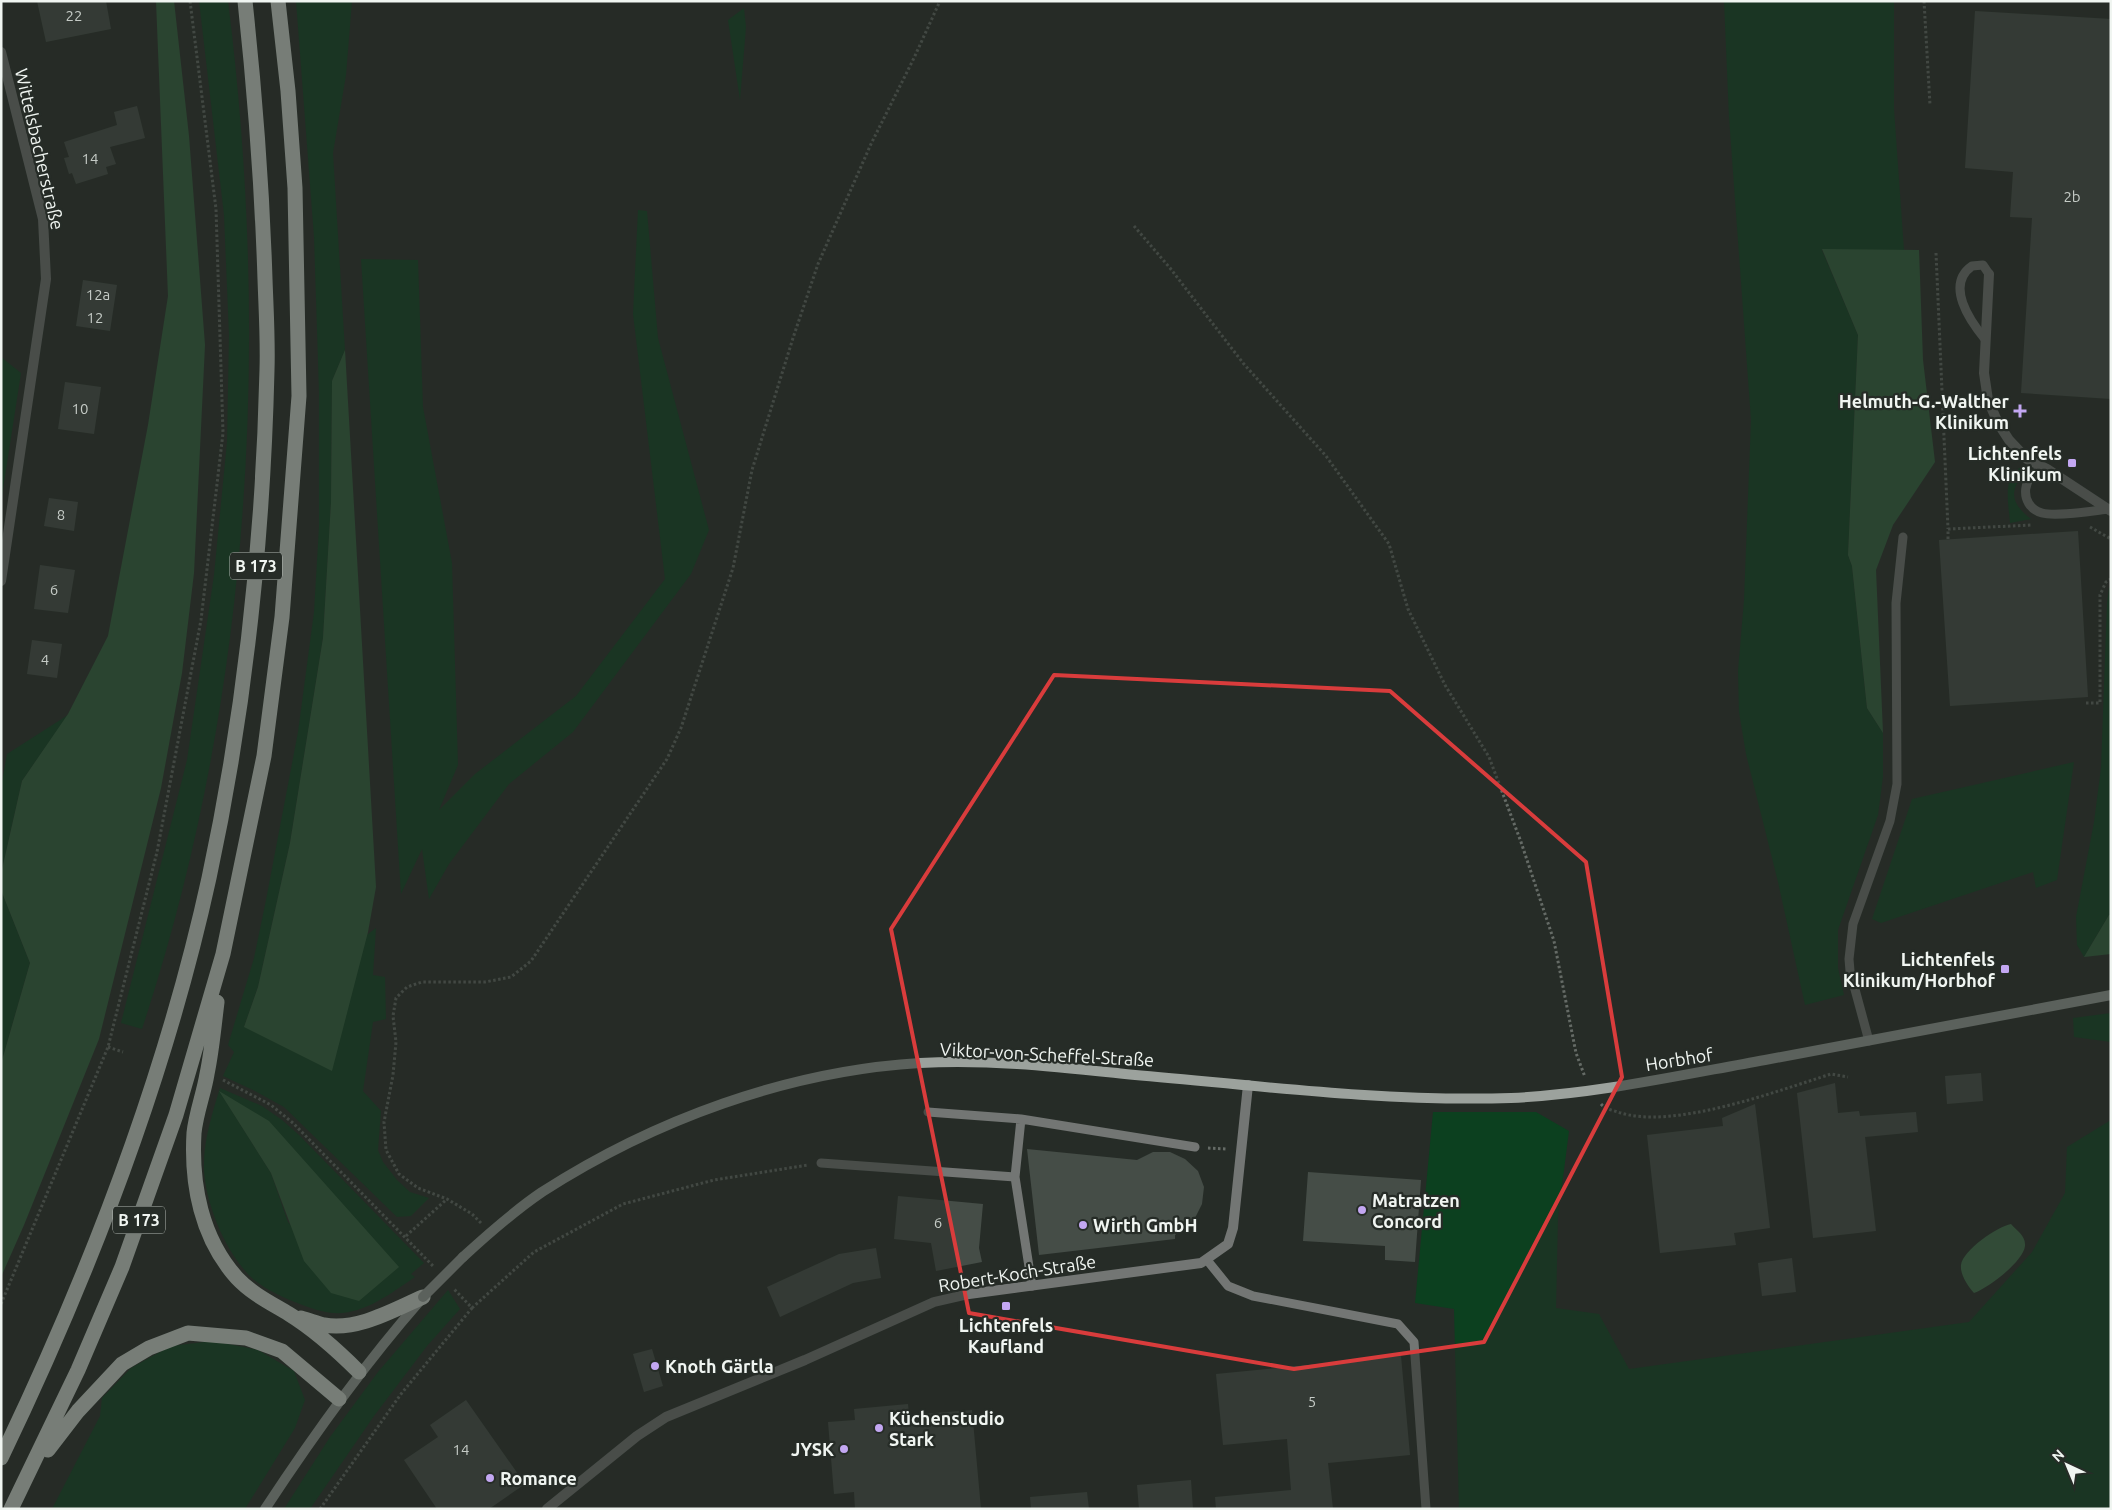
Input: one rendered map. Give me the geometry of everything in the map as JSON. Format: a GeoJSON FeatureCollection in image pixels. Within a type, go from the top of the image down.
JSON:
{"type":"FeatureCollection","features":[{"type":"Feature","properties":{"kind":"highway","name":"B 173"},"geometry":{"type":"LineString","coordinates":[[1,1458],[88,1266],[142,1118],[183,980],[209,878],[232,753],[252,612],[263,473],[268,365],[262,192],[255,94],[245,1]]}},
{"type":"Feature","properties":{"kind":"highway","name":"B 173"},"geometry":{"type":"LineString","coordinates":[[11,1509],[78,1370],[122,1268],[176,1116],[223,954],[264,756],[282,617],[299,396],[294,188],[288,91],[278,1]]}},
{"type":"Feature","properties":{"kind":"highway"},"geometry":{"type":"LineString","coordinates":[[223,954],[208,1074],[194,1132],[194,1184],[203,1219],[222,1258],[237,1278],[261,1299],[290,1315],[330,1344],[359,1372]]}},
{"type":"Feature","properties":{"kind":"highway"},"geometry":{"type":"LineString","coordinates":[[290,1315],[325,1325],[350,1325],[382,1315],[423,1297]]}},
{"type":"Feature","properties":{"kind":"highway"},"geometry":{"type":"LineString","coordinates":[[29,1475],[78,1410],[122,1364],[149,1348],[188,1333],[246,1338],[282,1351],[339,1399]]}},
{"type":"Feature","properties":{"kind":"main road","name":"Horbhof"},"geometry":{"type":"LineString","coordinates":[[1248,1085],[1327,1092],[1472,1099],[1590,1090],[1711,1070],[2111,996]]}},
{"type":"Feature","properties":{"kind":"main road","name":"Viktor-von-Scheffel-Straße"},"geometry":{"type":"LineString","coordinates":[[265,1509],[359,1372],[423,1297],[463,1257],[491,1232],[540,1194],[584,1168],[648,1135],[711,1107],[794,1083],[853,1069],[923,1063],[998,1064],[1248,1085]]}},
{"type":"Feature","properties":{"kind":"street","name":"Wittelsbacherstraße"},"geometry":{"type":"LineString","coordinates":[[1,52],[43,219],[46,278],[1,581]]}},
{"type":"Feature","properties":{"kind":"street"},"geometry":{"type":"LineString","coordinates":[[1989,274],[1984,373],[1988,400],[1998,423],[2009,440],[2026,459],[2048,469],[2110,510]]}},
{"type":"Feature","properties":{"kind":"street","name":"Robert-Koch-Straße"},"geometry":{"type":"LineString","coordinates":[[547,1509],[636,1436],[666,1417],[805,1360],[934,1302],[969,1294],[1202,1264],[1228,1244],[1233,1228],[1248,1085]]}},
{"type":"Feature","properties":{"kind":"lane"},"geometry":{"type":"LineString","coordinates":[[1985,339],[1968,317],[1962,300],[1961,287],[1962,276],[1972,266],[1977,264],[1983,265],[1989,274]]}},
{"type":"Feature","properties":{"kind":"lane"},"geometry":{"type":"LineString","coordinates":[[2048,469],[2039,470],[2034,474],[2029,479],[2024,490],[2026,501],[2034,509],[2044,514],[2110,510]]}},
{"type":"Feature","properties":{"kind":"lane"},"geometry":{"type":"LineString","coordinates":[[1869,1040],[1850,970],[1849,959],[1853,924],[1890,821],[1897,784],[1896,603],[1903,537]]}},
{"type":"Feature","properties":{"kind":"lane"},"geometry":{"type":"LineString","coordinates":[[928,1112],[1021,1119],[1195,1147]]}},
{"type":"Feature","properties":{"kind":"lane"},"geometry":{"type":"LineString","coordinates":[[1021,1119],[1016,1177],[1032,1286]]}},
{"type":"Feature","properties":{"kind":"lane"},"geometry":{"type":"LineString","coordinates":[[820,1163],[1016,1177]]}},
{"type":"Feature","properties":{"kind":"lane"},"geometry":{"type":"LineString","coordinates":[[1207,1260],[1228,1286],[1253,1296],[1398,1324],[1414,1342],[1426,1509]]}},
{"type":"Feature","properties":{"kind":"path"},"geometry":{"type":"LineString","coordinates":[[1,1304],[108,1047],[157,852],[201,620],[223,433],[216,210],[190,1]]}},
{"type":"Feature","properties":{"kind":"path"},"geometry":{"type":"LineString","coordinates":[[491,1232],[472,1214],[447,1199],[418,1188],[399,1174],[386,1150],[384,1122],[396,1042],[393,1016],[396,998],[407,987],[422,982],[485,982],[511,977],[531,961],[667,759],[681,728],[733,568],[755,462],[792,338],[818,264],[871,144],[940,1]]}},
{"type":"Feature","properties":{"kind":"path"},"geometry":{"type":"LineString","coordinates":[[1924,1],[1930,105]]}},
{"type":"Feature","properties":{"kind":"path"},"geometry":{"type":"LineString","coordinates":[[1134,226],[1170,268],[1243,363],[1326,456],[1389,544],[1408,609],[1445,685],[1489,757],[1521,842],[1554,941],[1576,1053],[1590,1090],[1604,1107],[1625,1115],[1662,1118],[1730,1105],[1831,1074],[1848,1077]]}},
{"type":"Feature","properties":{"kind":"path"},"geometry":{"type":"LineString","coordinates":[[1936,252],[1948,540]]}},
{"type":"Feature","properties":{"kind":"path"},"geometry":{"type":"LineString","coordinates":[[1948,530],[2034,525]]}},
{"type":"Feature","properties":{"kind":"path"},"geometry":{"type":"LineString","coordinates":[[2085,525],[2111,539]]}},
{"type":"Feature","properties":{"kind":"path"},"geometry":{"type":"LineString","coordinates":[[2086,703],[2100,703],[2100,595],[2106,582],[2111,579]]}},
{"type":"Feature","properties":{"kind":"path"},"geometry":{"type":"LineString","coordinates":[[108,1047],[123,1052]]}},
{"type":"Feature","properties":{"kind":"path"},"geometry":{"type":"LineString","coordinates":[[220,1079],[271,1106],[293,1123],[406,1236],[429,1262]]}},
{"type":"Feature","properties":{"kind":"path"},"geometry":{"type":"LineString","coordinates":[[1195,1147],[1242,1151]]}},
{"type":"Feature","properties":{"kind":"path"},"geometry":{"type":"LineString","coordinates":[[320,1509],[401,1394],[472,1308],[534,1252],[623,1204],[714,1180],[820,1163]]}},
{"type":"Feature","properties":{"kind":"path"},"geometry":{"type":"LineString","coordinates":[[406,1236],[447,1199]]}},
{"type":"Feature","properties":{"kind":"path"},"geometry":{"type":"LineString","coordinates":[[456,1291],[472,1308]]}},
{"type":"Feature","properties":{"kind":"highlighted area"},"geometry":{"type":"Polygon","coordinates":[[[1054,675],[1390,691],[1586,862],[1622,1077],[1484,1342],[1294,1369],[969,1313],[891,929],[1054,675]]]}},
{"type":"Feature","properties":{"kind":"shaded area"},"geometry":{"type":"Polygon","coordinates":[[[156,1],[174,1],[189,136],[205,345],[194,573],[182,673],[161,788],[99,1039],[1,1277],[1,1064],[30,963],[1,890],[1,874],[22,781],[68,714],[108,636],[148,425],[168,296],[156,1]]]}},
{"type":"Feature","properties":{"kind":"shaded area"},"geometry":{"type":"Polygon","coordinates":[[[199,1],[228,1],[241,130],[248,260],[248,390],[242,520],[228,649],[207,777],[179,904],[142,1029],[121,1023],[187,760],[214,575],[227,442],[229,335],[224,215],[199,1]]]}},
{"type":"Feature","properties":{"kind":"shaded area"},"geometry":{"type":"Polygon","coordinates":[[[296,1],[352,1],[346,75],[333,153],[345,350],[332,381],[331,502],[323,638],[290,843],[258,987],[244,1027],[376,928],[373,975],[385,977],[386,1019],[373,1022],[363,1091],[381,1111],[378,1150],[383,1162],[397,1180],[410,1192],[429,1198],[411,1216],[397,1217],[284,1107],[223,1076],[234,1052],[228,1045],[254,958],[266,900],[298,732],[314,612],[319,527],[319,391],[314,237],[296,1]]]}},
{"type":"Feature","properties":{"kind":"shaded area"},"geometry":{"type":"Polygon","coordinates":[[[1724,1],[1894,1],[1894,109],[1904,250],[1822,250],[1858,335],[1848,555],[1852,566],[1867,708],[1883,733],[1883,777],[1878,815],[1838,930],[1838,968],[1844,995],[1805,1005],[1778,882],[1746,754],[1739,712],[1738,671],[1744,600],[1751,420],[1729,117],[1724,1]]]}},
{"type":"Feature","properties":{"kind":"shaded area"},"geometry":{"type":"Polygon","coordinates":[[[744,8],[746,27],[740,100],[728,20],[744,8]]]}},
{"type":"Feature","properties":{"kind":"shaded area"},"geometry":{"type":"Polygon","coordinates":[[[638,210],[647,211],[658,338],[709,530],[691,574],[573,732],[509,784],[449,864],[429,899],[422,849],[401,894],[361,259],[418,260],[423,407],[452,563],[458,765],[439,810],[475,774],[576,696],[665,579],[633,314],[638,210]]]}},
{"type":"Feature","properties":{"kind":"shaded area"},"geometry":{"type":"Polygon","coordinates":[[[1822,249],[1919,250],[1923,360],[1935,462],[1893,525],[1876,570],[1883,733],[1867,708],[1852,566],[1848,555],[1858,335],[1822,249]]]}},
{"type":"Feature","properties":{"kind":"shaded area"},"geometry":{"type":"Polygon","coordinates":[[[345,350],[376,887],[368,932],[332,1071],[244,1027],[258,987],[290,843],[323,638],[331,502],[332,381],[345,350]]]}},
{"type":"Feature","properties":{"kind":"shaded area"},"geometry":{"type":"Polygon","coordinates":[[[1,357],[21,373],[1,502],[1,357]]]}},
{"type":"Feature","properties":{"kind":"shaded area"},"geometry":{"type":"Polygon","coordinates":[[[2019,468],[2023,469],[2024,473],[2014,492],[2014,498],[2020,508],[2031,519],[2010,523],[2008,486],[2010,479],[2019,468]]]}},
{"type":"Feature","properties":{"kind":"shaded area"},"geometry":{"type":"Polygon","coordinates":[[[2111,587],[2111,915],[2109,915],[2084,957],[2077,945],[2076,917],[2094,822],[2101,768],[2107,603],[2109,588],[2111,587]]]}},
{"type":"Feature","properties":{"kind":"shaded area"},"geometry":{"type":"Polygon","coordinates":[[[68,715],[22,781],[1,874],[1,787],[7,754],[68,715]]]}},
{"type":"Feature","properties":{"kind":"shaded area"},"geometry":{"type":"Polygon","coordinates":[[[2074,762],[2057,880],[2036,888],[2033,872],[1881,923],[1872,919],[1912,799],[2074,762]]]}},
{"type":"Feature","properties":{"kind":"shaded area"},"geometry":{"type":"Polygon","coordinates":[[[1,890],[30,963],[1,1064],[1,890]]]}},
{"type":"Feature","properties":{"kind":"shaded area"},"geometry":{"type":"Polygon","coordinates":[[[2109,915],[2111,915],[2111,954],[2084,957],[2109,915]]]}},
{"type":"Feature","properties":{"kind":"shaded area"},"geometry":{"type":"Polygon","coordinates":[[[2111,1013],[2111,1042],[2074,1037],[2073,1018],[2111,1013]]]}},
{"type":"Feature","properties":{"kind":"shaded area"},"geometry":{"type":"Polygon","coordinates":[[[220,1088],[262,1106],[299,1135],[424,1263],[411,1274],[415,1277],[377,1302],[344,1313],[325,1312],[312,1308],[269,1290],[253,1279],[243,1269],[226,1243],[213,1213],[206,1184],[204,1170],[205,1149],[220,1088]],[[220,1092],[271,1173],[288,1222],[359,1301],[220,1092]]]}},
{"type":"Feature","properties":{"kind":"shaded area"},"geometry":{"type":"Polygon","coordinates":[[[219,1091],[269,1121],[399,1267],[359,1301],[331,1293],[304,1261],[271,1173],[219,1091]]]}},
{"type":"Feature","properties":{"kind":"shaded area"},"geometry":{"type":"Polygon","coordinates":[[[1433,1112],[1536,1112],[1569,1131],[1558,1217],[1556,1308],[1599,1314],[1629,1369],[1969,1322],[2032,1252],[2065,1193],[2067,1147],[2111,1120],[2111,1509],[1459,1509],[1454,1309],[1415,1303],[1433,1112]]]}},
{"type":"Feature","properties":{"kind":"shaded area"},"geometry":{"type":"Polygon","coordinates":[[[2011,1224],[2024,1239],[2025,1246],[2023,1252],[2004,1274],[1988,1286],[1974,1293],[1962,1273],[1961,1265],[1963,1259],[1981,1240],[2011,1224]]]}},
{"type":"Feature","properties":{"kind":"shaded area"},"geometry":{"type":"Polygon","coordinates":[[[448,1290],[460,1309],[427,1346],[374,1416],[310,1509],[284,1509],[330,1437],[378,1372],[448,1290]]]}},
{"type":"Feature","properties":{"kind":"shaded area"},"geometry":{"type":"Polygon","coordinates":[[[213,1341],[258,1350],[294,1371],[305,1400],[295,1428],[245,1509],[52,1509],[100,1416],[102,1398],[131,1368],[171,1346],[213,1341]]]}},
{"type":"Feature","properties":{"kind":"building"},"geometry":{"type":"Polygon","coordinates":[[[37,1],[106,1],[111,29],[46,42],[37,1]]]}},
{"type":"Feature","properties":{"kind":"building"},"geometry":{"type":"Polygon","coordinates":[[[1975,11],[2111,19],[2111,399],[2021,393],[2032,218],[2010,217],[2013,172],[1965,168],[1975,11]]]}},
{"type":"Feature","properties":{"kind":"building"},"geometry":{"type":"Polygon","coordinates":[[[137,106],[145,138],[110,147],[116,164],[106,167],[108,174],[76,184],[72,173],[69,174],[64,158],[69,157],[64,142],[117,125],[114,112],[137,106]]]}},
{"type":"Feature","properties":{"kind":"building"},"geometry":{"type":"Polygon","coordinates":[[[83,280],[117,285],[110,331],[76,326],[83,280]]]}},
{"type":"Feature","properties":{"kind":"building"},"geometry":{"type":"Polygon","coordinates":[[[65,382],[101,387],[94,434],[58,429],[65,382]]]}},
{"type":"Feature","properties":{"kind":"building"},"geometry":{"type":"Polygon","coordinates":[[[49,498],[78,502],[74,531],[44,526],[49,498]]]}},
{"type":"Feature","properties":{"kind":"building"},"geometry":{"type":"Polygon","coordinates":[[[2078,531],[2088,697],[1950,706],[1939,540],[2078,531]]]}},
{"type":"Feature","properties":{"kind":"building"},"geometry":{"type":"Polygon","coordinates":[[[40,565],[75,570],[68,613],[34,609],[40,565]]]}},
{"type":"Feature","properties":{"kind":"building"},"geometry":{"type":"Polygon","coordinates":[[[32,640],[62,644],[57,678],[27,674],[32,640]]]}},
{"type":"Feature","properties":{"kind":"building"},"geometry":{"type":"Polygon","coordinates":[[[1981,1073],[1983,1101],[1947,1104],[1945,1076],[1981,1073]]]}},
{"type":"Feature","properties":{"kind":"building"},"geometry":{"type":"Polygon","coordinates":[[[1835,1083],[1838,1113],[1859,1111],[1860,1116],[1916,1112],[1918,1132],[1865,1137],[1876,1231],[1813,1238],[1797,1093],[1835,1083]]]}},
{"type":"Feature","properties":{"kind":"building"},"geometry":{"type":"Polygon","coordinates":[[[1755,1104],[1770,1228],[1734,1233],[1736,1245],[1660,1253],[1647,1135],[1723,1126],[1722,1118],[1755,1104]]]}},
{"type":"Feature","properties":{"kind":"building"},"geometry":{"type":"Polygon","coordinates":[[[1027,1149],[1137,1160],[1153,1152],[1170,1152],[1185,1159],[1198,1171],[1204,1187],[1202,1204],[1194,1220],[1175,1235],[1175,1239],[1039,1255],[1027,1149]]]}},
{"type":"Feature","properties":{"kind":"building","name":"Matratzen Concord"},"geometry":{"type":"Polygon","coordinates":[[[1308,1172],[1421,1180],[1415,1262],[1385,1260],[1385,1246],[1303,1241],[1308,1172]]]}},
{"type":"Feature","properties":{"kind":"building"},"geometry":{"type":"Polygon","coordinates":[[[898,1196],[983,1204],[979,1248],[982,1262],[936,1271],[931,1243],[894,1239],[898,1196]]]}},
{"type":"Feature","properties":{"kind":"building"},"geometry":{"type":"Polygon","coordinates":[[[876,1248],[881,1278],[853,1283],[780,1317],[767,1287],[839,1254],[876,1248]]]}},
{"type":"Feature","properties":{"kind":"building"},"geometry":{"type":"Polygon","coordinates":[[[1792,1258],[1796,1292],[1762,1296],[1758,1263],[1792,1258]]]}},
{"type":"Feature","properties":{"kind":"building"},"geometry":{"type":"Polygon","coordinates":[[[652,1349],[663,1386],[644,1392],[633,1354],[652,1349]]]}},
{"type":"Feature","properties":{"kind":"building"},"geometry":{"type":"Polygon","coordinates":[[[1401,1356],[1410,1455],[1328,1463],[1333,1509],[1216,1509],[1215,1497],[1291,1490],[1287,1439],[1223,1445],[1216,1374],[1401,1356]]]}},
{"type":"Feature","properties":{"kind":"building"},"geometry":{"type":"Polygon","coordinates":[[[466,1400],[525,1484],[489,1509],[437,1509],[404,1460],[438,1437],[430,1425],[466,1400]]]}},
{"type":"Feature","properties":{"kind":"building"},"geometry":{"type":"Polygon","coordinates":[[[908,1404],[909,1415],[972,1410],[981,1509],[855,1509],[854,1492],[834,1494],[828,1422],[855,1420],[854,1409],[908,1404]]]}},
{"type":"Feature","properties":{"kind":"building"},"geometry":{"type":"Polygon","coordinates":[[[1191,1480],[1193,1509],[1139,1509],[1137,1485],[1191,1480]]]}},
{"type":"Feature","properties":{"kind":"building"},"geometry":{"type":"Polygon","coordinates":[[[1087,1492],[1089,1509],[1031,1509],[1030,1497],[1087,1492]]]}},
{"type":"Feature","properties":{"kind":"place","name":"Helmuth-G.-Walther Klinikum"},"geometry":{"type":"Point","coordinates":[2020,411]}},
{"type":"Feature","properties":{"kind":"place","name":"Lichtenfels Klinikum"},"geometry":{"type":"Point","coordinates":[2072,463]}},
{"type":"Feature","properties":{"kind":"place","name":"Lichtenfels Klinikum/Horbhof"},"geometry":{"type":"Point","coordinates":[2005,969]}},
{"type":"Feature","properties":{"kind":"place","name":"Matratzen Concord"},"geometry":{"type":"Point","coordinates":[1362,1210]}},
{"type":"Feature","properties":{"kind":"place","name":"Wirth GmbH"},"geometry":{"type":"Point","coordinates":[1083,1225]}},
{"type":"Feature","properties":{"kind":"place","name":"Lichtenfels Kaufland"},"geometry":{"type":"Point","coordinates":[1006,1306]}},
{"type":"Feature","properties":{"kind":"place","name":"Knoth Gärtla"},"geometry":{"type":"Point","coordinates":[655,1366]}},
{"type":"Feature","properties":{"kind":"place","name":"Küchenstudio Stark"},"geometry":{"type":"Point","coordinates":[879,1428]}},
{"type":"Feature","properties":{"kind":"place","name":"JYSK"},"geometry":{"type":"Point","coordinates":[844,1449]}},
{"type":"Feature","properties":{"kind":"place","name":"Romance"},"geometry":{"type":"Point","coordinates":[490,1478]}}]}
